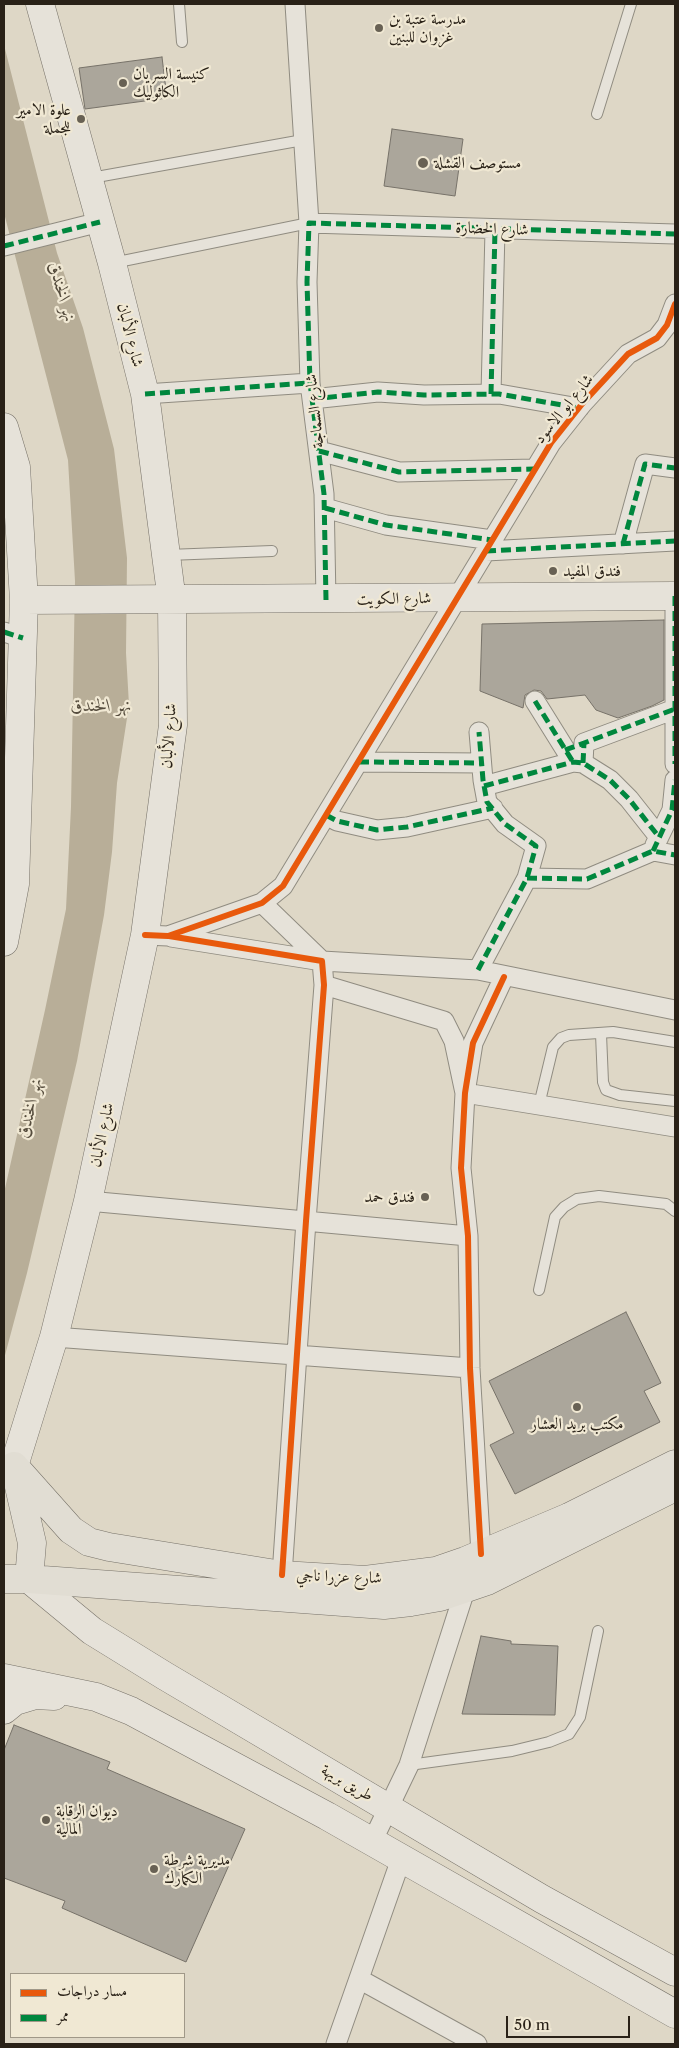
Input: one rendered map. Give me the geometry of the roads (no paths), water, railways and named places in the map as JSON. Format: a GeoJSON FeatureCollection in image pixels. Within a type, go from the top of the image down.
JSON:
{"type":"FeatureCollection","features":[{"type":"Feature","properties":{"kind":"main road","name":"شارع الألبان"},"geometry":{"type":"LineString","coordinates":[[9,1464],[54,1337],[156,936],[173,725],[164,601],[167,556],[145,394],[112,263],[87,179],[40,4]]}},
{"type":"Feature","properties":{"kind":"main road"},"geometry":{"type":"LineString","coordinates":[[4,426],[33,601],[13,635],[9,881],[4,942]]}},
{"type":"Feature","properties":{"kind":"main road","name":"شارع الكويت"},"geometry":{"type":"LineString","coordinates":[[33,601],[675,596]]}},
{"type":"Feature","properties":{"kind":"main road"},"geometry":{"type":"LineString","coordinates":[[9,1464],[32,1543],[16,1579]]}},
{"type":"Feature","properties":{"kind":"main road","name":"شارع عزرا ناجي"},"geometry":{"type":"LineString","coordinates":[[9,1464],[71,1530],[89,1542],[109,1548],[282,1575],[365,1580],[383,1580],[436,1571],[569,1517],[675,1464]]}},
{"type":"Feature","properties":{"kind":"main road","name":"شارع عزرا ناجي"},"geometry":{"type":"LineString","coordinates":[[16,1579],[384,1605],[440,1597],[465,1590],[487,1581],[675,1488]]}},
{"type":"Feature","properties":{"kind":"main road","name":"طريق بريهة"},"geometry":{"type":"LineString","coordinates":[[16,1579],[92,1631],[542,1899],[675,1972]]}},
{"type":"Feature","properties":{"kind":"main road"},"geometry":{"type":"LineString","coordinates":[[4,1678],[96,1697],[131,1711],[372,1842],[675,2014]]}},
{"type":"Feature","properties":{"kind":"main road"},"geometry":{"type":"LineString","coordinates":[[4,1710],[15,1701],[35,1695],[96,1697]]}},
{"type":"Feature","properties":{"kind":"street","name":"شارع السماجة"},"geometry":{"type":"LineString","coordinates":[[295,4],[308,223],[307,282],[311,391],[325,508],[326,600]]}},
{"type":"Feature","properties":{"kind":"street"},"geometry":{"type":"LineString","coordinates":[[4,246],[100,222]]}},
{"type":"Feature","properties":{"kind":"street","name":"شارع الخضارة"},"geometry":{"type":"LineString","coordinates":[[308,223],[675,234]]}},
{"type":"Feature","properties":{"kind":"street"},"geometry":{"type":"LineString","coordinates":[[491,394],[495,230]]}},
{"type":"Feature","properties":{"kind":"street","name":"شارع ابو الاسود"},"geometry":{"type":"LineString","coordinates":[[156,936],[262,903],[283,886],[459,598],[551,442],[628,354],[650,344],[671,326],[675,304]]}},
{"type":"Feature","properties":{"kind":"street"},"geometry":{"type":"LineString","coordinates":[[145,394],[311,391],[424,395],[491,394],[579,408]]}},
{"type":"Feature","properties":{"kind":"street"},"geometry":{"type":"LineString","coordinates":[[319,451],[399,472],[534,469]]}},
{"type":"Feature","properties":{"kind":"street"},"geometry":{"type":"LineString","coordinates":[[623,544],[645,464],[675,468]]}},
{"type":"Feature","properties":{"kind":"street"},"geometry":{"type":"LineString","coordinates":[[325,508],[386,525],[489,546],[623,544],[675,541]]}},
{"type":"Feature","properties":{"kind":"street"},"geometry":{"type":"LineString","coordinates":[[675,596],[675,764]]}},
{"type":"Feature","properties":{"kind":"street"},"geometry":{"type":"LineString","coordinates":[[535,701],[574,758],[610,780],[629,799],[656,844],[675,855]]}},
{"type":"Feature","properties":{"kind":"street"},"geometry":{"type":"LineString","coordinates":[[484,786],[574,758],[584,743],[675,709]]}},
{"type":"Feature","properties":{"kind":"street"},"geometry":{"type":"LineString","coordinates":[[478,970],[527,878],[536,846],[505,824],[487,802],[481,763],[479,732]]}},
{"type":"Feature","properties":{"kind":"street"},"geometry":{"type":"LineString","coordinates":[[358,762],[481,763]]}},
{"type":"Feature","properties":{"kind":"street"},"geometry":{"type":"LineString","coordinates":[[527,878],[587,879],[656,844],[672,810],[675,780]]}},
{"type":"Feature","properties":{"kind":"street"},"geometry":{"type":"LineString","coordinates":[[326,815],[337,820],[377,830],[407,827],[493,808]]}},
{"type":"Feature","properties":{"kind":"street"},"geometry":{"type":"LineString","coordinates":[[262,903],[322,961],[324,985],[282,1575]]}},
{"type":"Feature","properties":{"kind":"street"},"geometry":{"type":"LineString","coordinates":[[156,936],[322,961],[478,970],[504,977],[675,1010]]}},
{"type":"Feature","properties":{"kind":"street"},"geometry":{"type":"LineString","coordinates":[[481,1554],[470,1368],[468,1236],[461,1168],[465,1093],[473,1043],[504,977]]}},
{"type":"Feature","properties":{"kind":"street"},"geometry":{"type":"LineString","coordinates":[[324,985],[444,1021],[454,1041],[465,1093]]}},
{"type":"Feature","properties":{"kind":"street"},"geometry":{"type":"LineString","coordinates":[[465,1093],[675,1127]]}},
{"type":"Feature","properties":{"kind":"street"},"geometry":{"type":"LineString","coordinates":[[88,1201],[468,1236]]}},
{"type":"Feature","properties":{"kind":"street"},"geometry":{"type":"LineString","coordinates":[[54,1337],[470,1368]]}},
{"type":"Feature","properties":{"kind":"street"},"geometry":{"type":"LineString","coordinates":[[372,1842],[409,1766],[465,1590]]}},
{"type":"Feature","properties":{"kind":"street"},"geometry":{"type":"LineString","coordinates":[[336,2044],[402,1859]]}},
{"type":"Feature","properties":{"kind":"street"},"geometry":{"type":"LineString","coordinates":[[359,1978],[477,2044]]}},
{"type":"Feature","properties":{"kind":"lane"},"geometry":{"type":"LineString","coordinates":[[179,4],[182,42]]}},
{"type":"Feature","properties":{"kind":"lane"},"geometry":{"type":"LineString","coordinates":[[597,114],[631,4]]}},
{"type":"Feature","properties":{"kind":"lane"},"geometry":{"type":"LineString","coordinates":[[87,179],[303,140]]}},
{"type":"Feature","properties":{"kind":"lane"},"geometry":{"type":"LineString","coordinates":[[112,263],[308,223]]}},
{"type":"Feature","properties":{"kind":"lane"},"geometry":{"type":"LineString","coordinates":[[167,556],[272,551]]}},
{"type":"Feature","properties":{"kind":"lane"},"geometry":{"type":"LineString","coordinates":[[539,1105],[552,1048],[556,1043],[569,1035],[613,1032],[675,1042]]}},
{"type":"Feature","properties":{"kind":"lane"},"geometry":{"type":"LineString","coordinates":[[601,1034],[603,1082],[606,1090],[620,1096],[675,1102]]}},
{"type":"Feature","properties":{"kind":"lane"},"geometry":{"type":"LineString","coordinates":[[539,1290],[555,1218],[564,1206],[577,1199],[599,1196],[666,1204],[675,1211]]}},
{"type":"Feature","properties":{"kind":"lane"},"geometry":{"type":"LineString","coordinates":[[409,1766],[512,1751],[549,1742],[569,1734],[580,1717],[598,1631]]}},
{"type":"Feature","properties":{"kind":"water","name":"نهر الخندق"},"geometry":{"type":"Polygon","coordinates":[[[4,45],[57,253],[83,328],[114,449],[127,558],[126,653],[129,705],[117,783],[112,852],[104,915],[77,1061],[27,1273],[4,1359],[4,1193],[66,909],[71,807],[75,581],[68,460],[4,213],[4,45]]]}},
{"type":"Feature","properties":{"kind":"place","name":"مدرسة عتبة بن غزوان للبنين"},"geometry":{"type":"Point","coordinates":[379,28]}},
{"type":"Feature","properties":{"kind":"place","name":"كنيسة السريان الكاثوليك"},"geometry":{"type":"Point","coordinates":[123,83]}},
{"type":"Feature","properties":{"kind":"place","name":"علوة الامير للجملة"},"geometry":{"type":"Point","coordinates":[81,119]}},
{"type":"Feature","properties":{"kind":"place","name":"مستوصف القشلة"},"geometry":{"type":"Point","coordinates":[423,163]}},
{"type":"Feature","properties":{"kind":"place","name":"فندق المفيد"},"geometry":{"type":"Point","coordinates":[553,571]}},
{"type":"Feature","properties":{"kind":"place","name":"فندق حمد"},"geometry":{"type":"Point","coordinates":[425,1197]}},
{"type":"Feature","properties":{"kind":"place","name":"مكتب بريد العشار"},"geometry":{"type":"Point","coordinates":[577,1407]}},
{"type":"Feature","properties":{"kind":"place","name":"ديوان الرقابة المالية"},"geometry":{"type":"Point","coordinates":[46,1820]}},
{"type":"Feature","properties":{"kind":"place","name":"مديرية شرطة الكمارك"},"geometry":{"type":"Point","coordinates":[154,1869]}}]}
